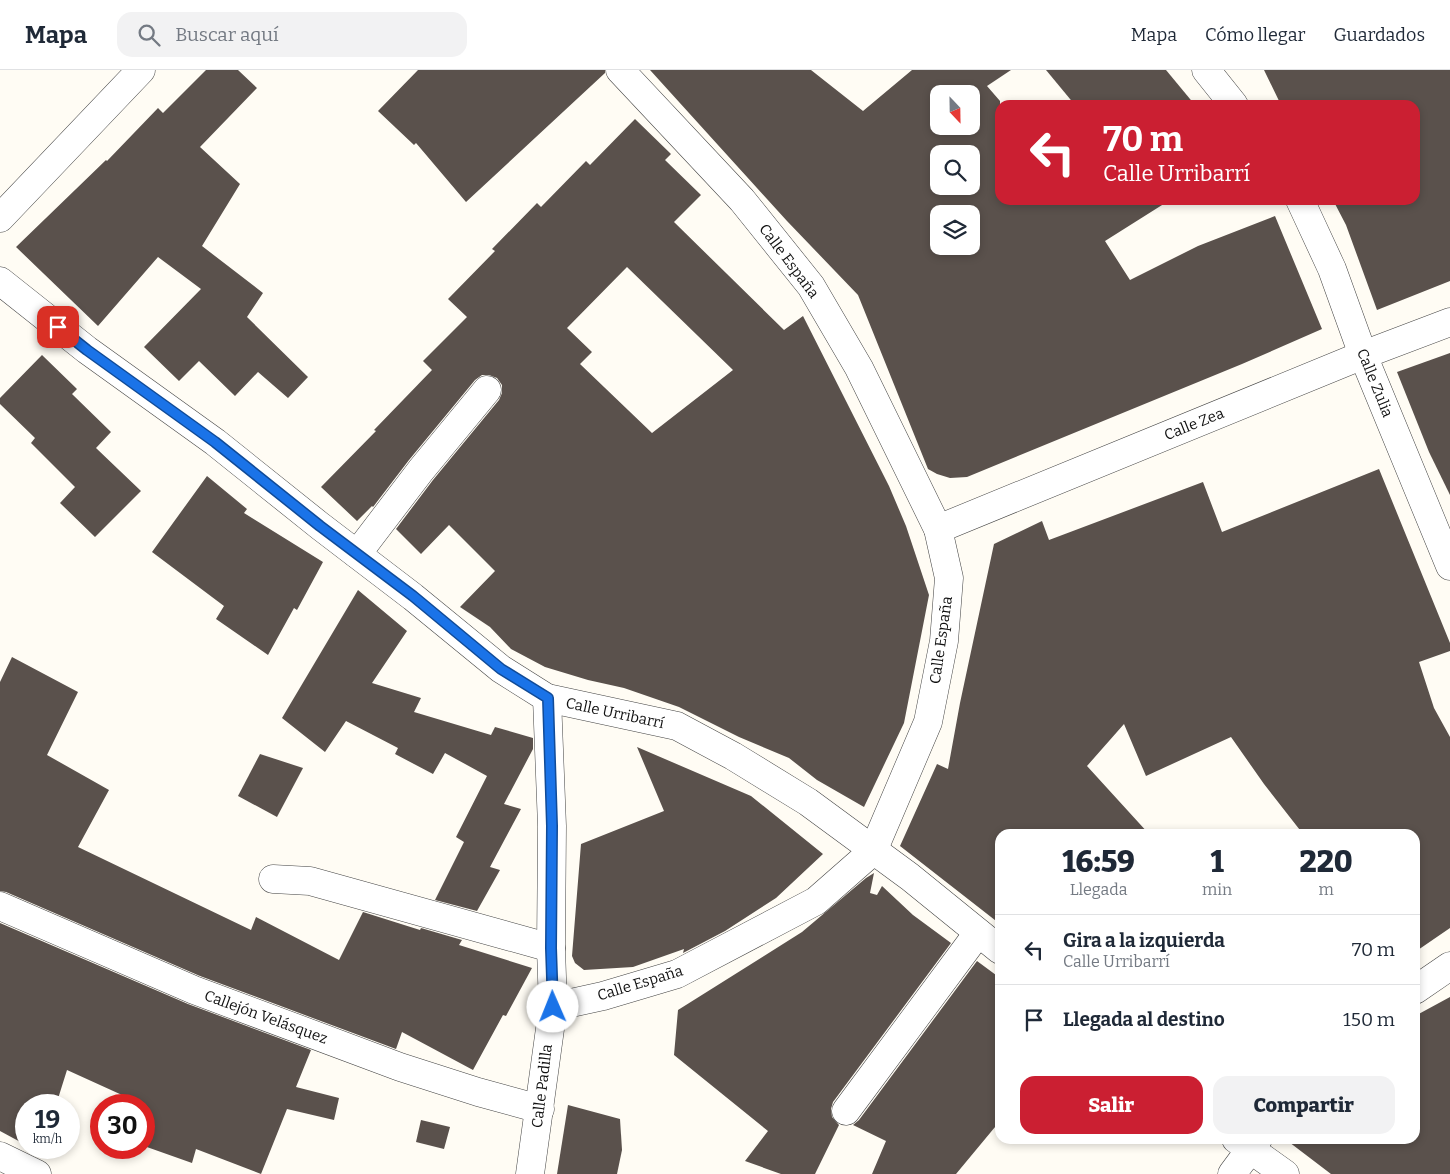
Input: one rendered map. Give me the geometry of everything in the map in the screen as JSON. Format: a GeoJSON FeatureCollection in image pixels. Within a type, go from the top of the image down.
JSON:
{"type":"FeatureCollection","features":[{"type":"Feature","properties":{"kind":"street"},"geometry":{"type":"LineString","coordinates":[[0,218],[140,70]]}},
{"type":"Feature","properties":{"kind":"street","name":"Calle España"},"geometry":{"type":"LineString","coordinates":[[553,1007],[603,996],[677,974],[816,901],[873,851],[928,722],[944,641],[949,578],[938,529],[859,368],[811,286],[742,200],[620,70]]}},
{"type":"Feature","properties":{"kind":"street"},"geometry":{"type":"LineString","coordinates":[[1206,70],[1230,100]]}},
{"type":"Feature","properties":{"kind":"street","name":"Calle Zulia"},"geometry":{"type":"LineString","coordinates":[[1302,205],[1332,269],[1363,355],[1450,566]]}},
{"type":"Feature","properties":{"kind":"street","name":"Calle Urribarrí"},"geometry":{"type":"LineString","coordinates":[[0,282],[87,350],[215,442],[320,526],[413,596],[501,669],[548,698],[677,726],[733,756],[808,802],[910,877],[995,946]]}},
{"type":"Feature","properties":{"kind":"street","name":"Calle Zea"},"geometry":{"type":"LineString","coordinates":[[938,529],[1363,355],[1450,322]]}},
{"type":"Feature","properties":{"kind":"street"},"geometry":{"type":"LineString","coordinates":[[357,554],[421,470],[487,390]]}},
{"type":"Feature","properties":{"kind":"street","name":"Calle Padilla"},"geometry":{"type":"LineString","coordinates":[[530,1174],[553,1007],[551,948],[552,826],[548,698]]}},
{"type":"Feature","properties":{"kind":"street"},"geometry":{"type":"LineString","coordinates":[[273,879],[310,881],[551,948]]}},
{"type":"Feature","properties":{"kind":"street","name":"Callejón Velásquez"},"geometry":{"type":"LineString","coordinates":[[0,906],[194,990],[400,1067],[478,1092],[540,1109]]}},
{"type":"Feature","properties":{"kind":"street"},"geometry":{"type":"LineString","coordinates":[[846,1111],[978,933]]}},
{"type":"Feature","properties":{"kind":"street"},"geometry":{"type":"LineString","coordinates":[[1420,987],[1450,966]]}},
{"type":"Feature","properties":{"kind":"street"},"geometry":{"type":"LineString","coordinates":[[1232,1174],[1247,1144]]}},
{"type":"Feature","properties":{"kind":"street"},"geometry":{"type":"LineString","coordinates":[[1250,1144],[1285,1174]]}},
{"type":"Feature","properties":{"kind":"street"},"geometry":{"type":"LineString","coordinates":[[0,1156],[37,1174]]}},
{"type":"Feature","properties":{"kind":"building"},"geometry":{"type":"Polygon","coordinates":[[[206,70],[238,70],[257,88],[200,147],[240,184],[202,246],[263,293],[247,317],[308,377],[288,398],[258,372],[235,396],[199,361],[179,381],[144,347],[201,289],[158,257],[98,326],[16,247],[107,161],[158,108],[163,113],[206,70]]]}},
{"type":"Feature","properties":{"kind":"building"},"geometry":{"type":"Polygon","coordinates":[[[418,70],[605,70],[605,73],[466,202],[416,143],[414,145],[378,111],[418,70]]]}},
{"type":"Feature","properties":{"kind":"building"},"geometry":{"type":"Polygon","coordinates":[[[650,70],[811,70],[863,111],[912,70],[1011,70],[987,86],[999,100],[995,100],[995,205],[1162,205],[1105,241],[1130,280],[1198,246],[1275,216],[1322,329],[1242,364],[967,477],[950,478],[928,469],[858,295],[787,221],[650,70]]]}},
{"type":"Feature","properties":{"kind":"building"},"geometry":{"type":"Polygon","coordinates":[[[1046,70],[1166,70],[1191,100],[1071,100],[1046,70]]]}},
{"type":"Feature","properties":{"kind":"building"},"geometry":{"type":"Polygon","coordinates":[[[1264,70],[1450,70],[1450,281],[1377,310],[1346,225],[1336,205],[1420,205],[1420,100],[1279,100],[1264,70]]]}},
{"type":"Feature","properties":{"kind":"building"},"geometry":{"type":"Polygon","coordinates":[[[635,119],[671,154],[665,160],[701,195],[674,222],[784,330],[803,316],[889,486],[906,526],[929,595],[904,723],[864,807],[817,780],[789,758],[739,737],[679,707],[624,688],[588,680],[545,667],[511,649],[490,627],[460,607],[495,571],[449,525],[421,554],[396,529],[433,480],[499,400],[502,393],[502,385],[497,378],[482,375],[475,380],[373,507],[357,521],[321,487],[432,370],[423,361],[467,317],[448,299],[495,251],[492,249],[537,203],[541,207],[586,161],[590,165],[635,119]],[[627,267],[567,328],[592,352],[580,364],[652,433],[733,370],[627,267]]]}},
{"type":"Feature","properties":{"kind":"building"},"geometry":{"type":"Polygon","coordinates":[[[1450,353],[1450,495],[1429,452],[1397,372],[1450,353]]]}},
{"type":"Feature","properties":{"kind":"building"},"geometry":{"type":"Polygon","coordinates":[[[42,355],[77,389],[72,394],[111,432],[96,448],[141,491],[95,537],[60,503],[75,487],[31,443],[35,438],[0,404],[0,398],[42,355]]]}},
{"type":"Feature","properties":{"kind":"building"},"geometry":{"type":"Polygon","coordinates":[[[1379,469],[1450,643],[1450,651],[1419,662],[1434,708],[1450,737],[1450,928],[1420,949],[1420,829],[1299,829],[1231,737],[1146,776],[1124,724],[1087,766],[1144,829],[995,829],[995,920],[900,846],[937,764],[948,769],[994,544],[1042,521],[1049,540],[1203,482],[1222,532],[1379,469]]]}},
{"type":"Feature","properties":{"kind":"building"},"geometry":{"type":"Polygon","coordinates":[[[207,476],[247,509],[244,513],[323,562],[297,610],[294,608],[268,655],[216,619],[224,606],[152,552],[207,476]]]}},
{"type":"Feature","properties":{"kind":"building"},"geometry":{"type":"Polygon","coordinates":[[[358,590],[407,631],[372,683],[421,698],[414,712],[491,735],[495,727],[533,738],[533,749],[504,804],[521,809],[490,867],[500,870],[477,911],[435,900],[464,842],[456,837],[487,776],[445,753],[433,774],[395,754],[398,748],[346,721],[325,752],[282,718],[358,590]]]}},
{"type":"Feature","properties":{"kind":"building"},"geometry":{"type":"Polygon","coordinates":[[[12,657],[78,692],[47,755],[109,790],[78,847],[251,930],[256,917],[339,960],[363,912],[420,930],[421,928],[462,940],[459,945],[532,968],[506,1016],[503,1015],[473,1070],[402,1032],[396,1049],[200,976],[0,891],[0,682],[12,657]]]}},
{"type":"Feature","properties":{"kind":"building"},"geometry":{"type":"Polygon","coordinates":[[[637,747],[751,796],[823,854],[776,898],[725,931],[683,953],[684,949],[633,967],[584,970],[575,963],[572,956],[581,844],[664,811],[637,747]]]}},
{"type":"Feature","properties":{"kind":"building"},"geometry":{"type":"Polygon","coordinates":[[[260,754],[303,768],[277,817],[238,796],[260,754]]]}},
{"type":"Feature","properties":{"kind":"building"},"geometry":{"type":"Polygon","coordinates":[[[874,873],[870,893],[877,895],[882,886],[913,915],[951,943],[833,1102],[831,1109],[832,1117],[839,1125],[815,1174],[781,1174],[745,1161],[768,1131],[674,1055],[678,1010],[802,932],[874,873]]]}},
{"type":"Feature","properties":{"kind":"building"},"geometry":{"type":"Polygon","coordinates":[[[0,923],[188,1004],[311,1050],[296,1087],[339,1098],[334,1120],[287,1109],[261,1174],[196,1149],[192,1163],[155,1150],[155,1094],[120,1094],[67,1070],[59,1094],[15,1094],[15,1139],[0,1131],[0,923]]]}},
{"type":"Feature","properties":{"kind":"building"},"geometry":{"type":"Polygon","coordinates":[[[977,961],[995,974],[995,1127],[956,1174],[872,1174],[886,1141],[853,1125],[859,1120],[977,961]]]}},
{"type":"Feature","properties":{"kind":"building"},"geometry":{"type":"Polygon","coordinates":[[[1450,997],[1450,1174],[1331,1174],[1292,1144],[1420,1144],[1420,1013],[1450,997]]]}},
{"type":"Feature","properties":{"kind":"building"},"geometry":{"type":"Polygon","coordinates":[[[568,1105],[620,1119],[622,1150],[617,1174],[557,1174],[568,1105]]]}},
{"type":"Feature","properties":{"kind":"building"},"geometry":{"type":"Polygon","coordinates":[[[421,1120],[450,1127],[444,1149],[416,1142],[421,1120]]]}},
{"type":"Feature","properties":{"kind":"route"},"geometry":{"type":"LineString","coordinates":[[58,327],[215,442],[320,526],[413,596],[501,669],[548,698],[552,826],[551,948],[553,1007]]}}]}
